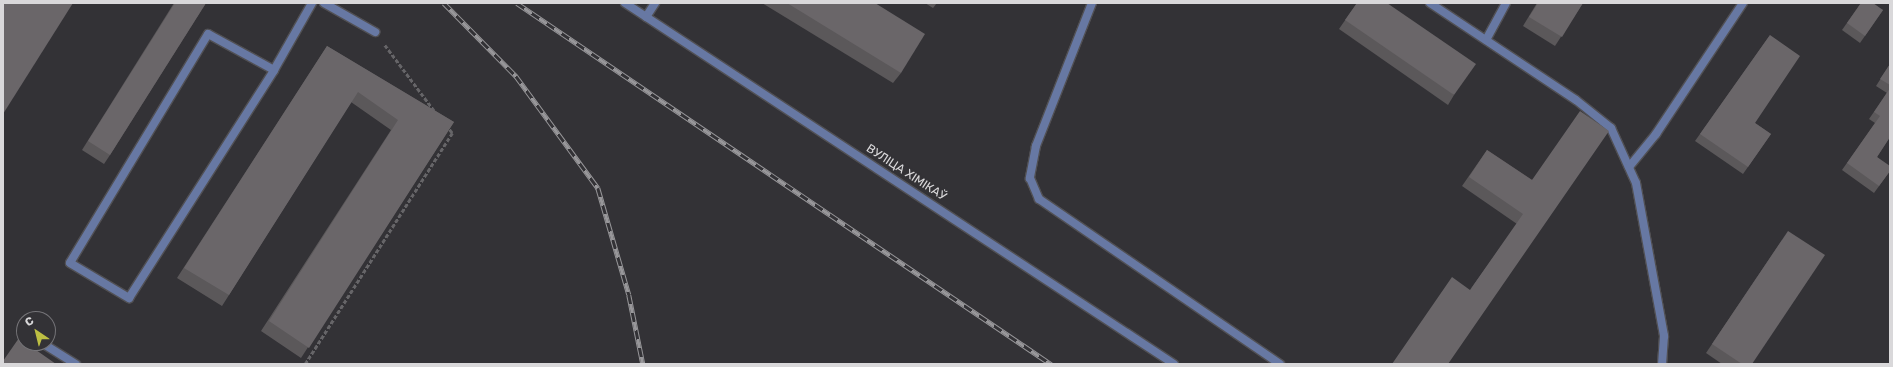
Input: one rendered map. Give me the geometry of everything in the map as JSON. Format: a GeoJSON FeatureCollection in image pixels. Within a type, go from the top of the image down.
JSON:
{"type":"FeatureCollection","features":[{"type":"Feature","properties":{"kind":"street"},"geometry":{"type":"LineString","coordinates":[[274,70],[208,34],[70,263],[129,298],[274,70],[312,3]]}},
{"type":"Feature","properties":{"kind":"street"},"geometry":{"type":"LineString","coordinates":[[324,3],[375,32]]}},
{"type":"Feature","properties":{"kind":"street","name":"ВУЛІЦА ХІМІКАЎ"},"geometry":{"type":"LineString","coordinates":[[625,3],[1174,364]]}},
{"type":"Feature","properties":{"kind":"street"},"geometry":{"type":"LineString","coordinates":[[646,17],[655,3]]}},
{"type":"Feature","properties":{"kind":"street"},"geometry":{"type":"LineString","coordinates":[[1092,3],[1036,146],[1030,178],[1038,199],[1280,364]]}},
{"type":"Feature","properties":{"kind":"street"},"geometry":{"type":"LineString","coordinates":[[1430,3],[1576,100],[1611,128],[1636,183],[1664,336],[1662,364]]}},
{"type":"Feature","properties":{"kind":"street"},"geometry":{"type":"LineString","coordinates":[[1486,40],[1506,3]]}},
{"type":"Feature","properties":{"kind":"street"},"geometry":{"type":"LineString","coordinates":[[1629,167],[1656,134],[1743,3]]}},
{"type":"Feature","properties":{"kind":"street"},"geometry":{"type":"LineString","coordinates":[[55,351],[76,364]]}},
{"type":"Feature","properties":{"kind":"path"},"geometry":{"type":"LineString","coordinates":[[305,364],[452,133],[375,32]]}},
{"type":"Feature","properties":{"kind":"building"},"geometry":{"type":"Polygon","coordinates":[[[3,3],[73,3],[3,114],[3,3]]]}},
{"type":"Feature","properties":{"kind":"building"},"geometry":{"type":"Polygon","coordinates":[[[175,3],[206,3],[110,155],[88,141],[175,3]]]}},
{"type":"Feature","properties":{"kind":"building"},"geometry":{"type":"Polygon","coordinates":[[[787,3],[875,3],[925,34],[901,73],[787,3]]]}},
{"type":"Feature","properties":{"kind":"building"},"geometry":{"type":"Polygon","coordinates":[[[1357,3],[1387,3],[1476,64],[1454,95],[1345,20],[1357,3]]]}},
{"type":"Feature","properties":{"kind":"building"},"geometry":{"type":"Polygon","coordinates":[[[1538,3],[1583,3],[1562,37],[1529,17],[1538,3]]]}},
{"type":"Feature","properties":{"kind":"building"},"geometry":{"type":"Polygon","coordinates":[[[1861,3],[1873,3],[1883,10],[1865,36],[1847,23],[1861,3]]]}},
{"type":"Feature","properties":{"kind":"building"},"geometry":{"type":"Polygon","coordinates":[[[1770,35],[1800,56],[1755,123],[1771,134],[1748,167],[1700,134],[1770,35]]]}},
{"type":"Feature","properties":{"kind":"building"},"geometry":{"type":"Polygon","coordinates":[[[327,46],[454,122],[309,348],[269,321],[398,120],[358,92],[229,295],[184,268],[327,46]]]}},
{"type":"Feature","properties":{"kind":"building"},"geometry":{"type":"Polygon","coordinates":[[[1890,64],[1890,85],[1880,79],[1890,64]]]}},
{"type":"Feature","properties":{"kind":"building"},"geometry":{"type":"Polygon","coordinates":[[[1890,88],[1890,137],[1877,157],[1890,166],[1890,171],[1879,186],[1847,163],[1880,116],[1874,112],[1890,88]]]}},
{"type":"Feature","properties":{"kind":"building"},"geometry":{"type":"Polygon","coordinates":[[[1580,111],[1609,131],[1448,364],[1392,364],[1452,277],[1470,290],[1523,214],[1469,177],[1487,150],[1532,180],[1580,111]]]}},
{"type":"Feature","properties":{"kind":"building"},"geometry":{"type":"Polygon","coordinates":[[[1788,231],[1825,255],[1752,364],[1742,364],[1712,344],[1788,231]]]}},
{"type":"Feature","properties":{"kind":"building"},"geometry":{"type":"Polygon","coordinates":[[[16,342],[16,351],[37,351],[56,364],[3,364],[3,361],[16,342]]]}},
{"type":"Feature","properties":{"kind":"railway"},"geometry":{"type":"LineString","coordinates":[[444,3],[516,76],[598,188],[629,295],[643,364]]}},
{"type":"Feature","properties":{"kind":"railway"},"geometry":{"type":"LineString","coordinates":[[517,3],[1051,364]]}}]}
